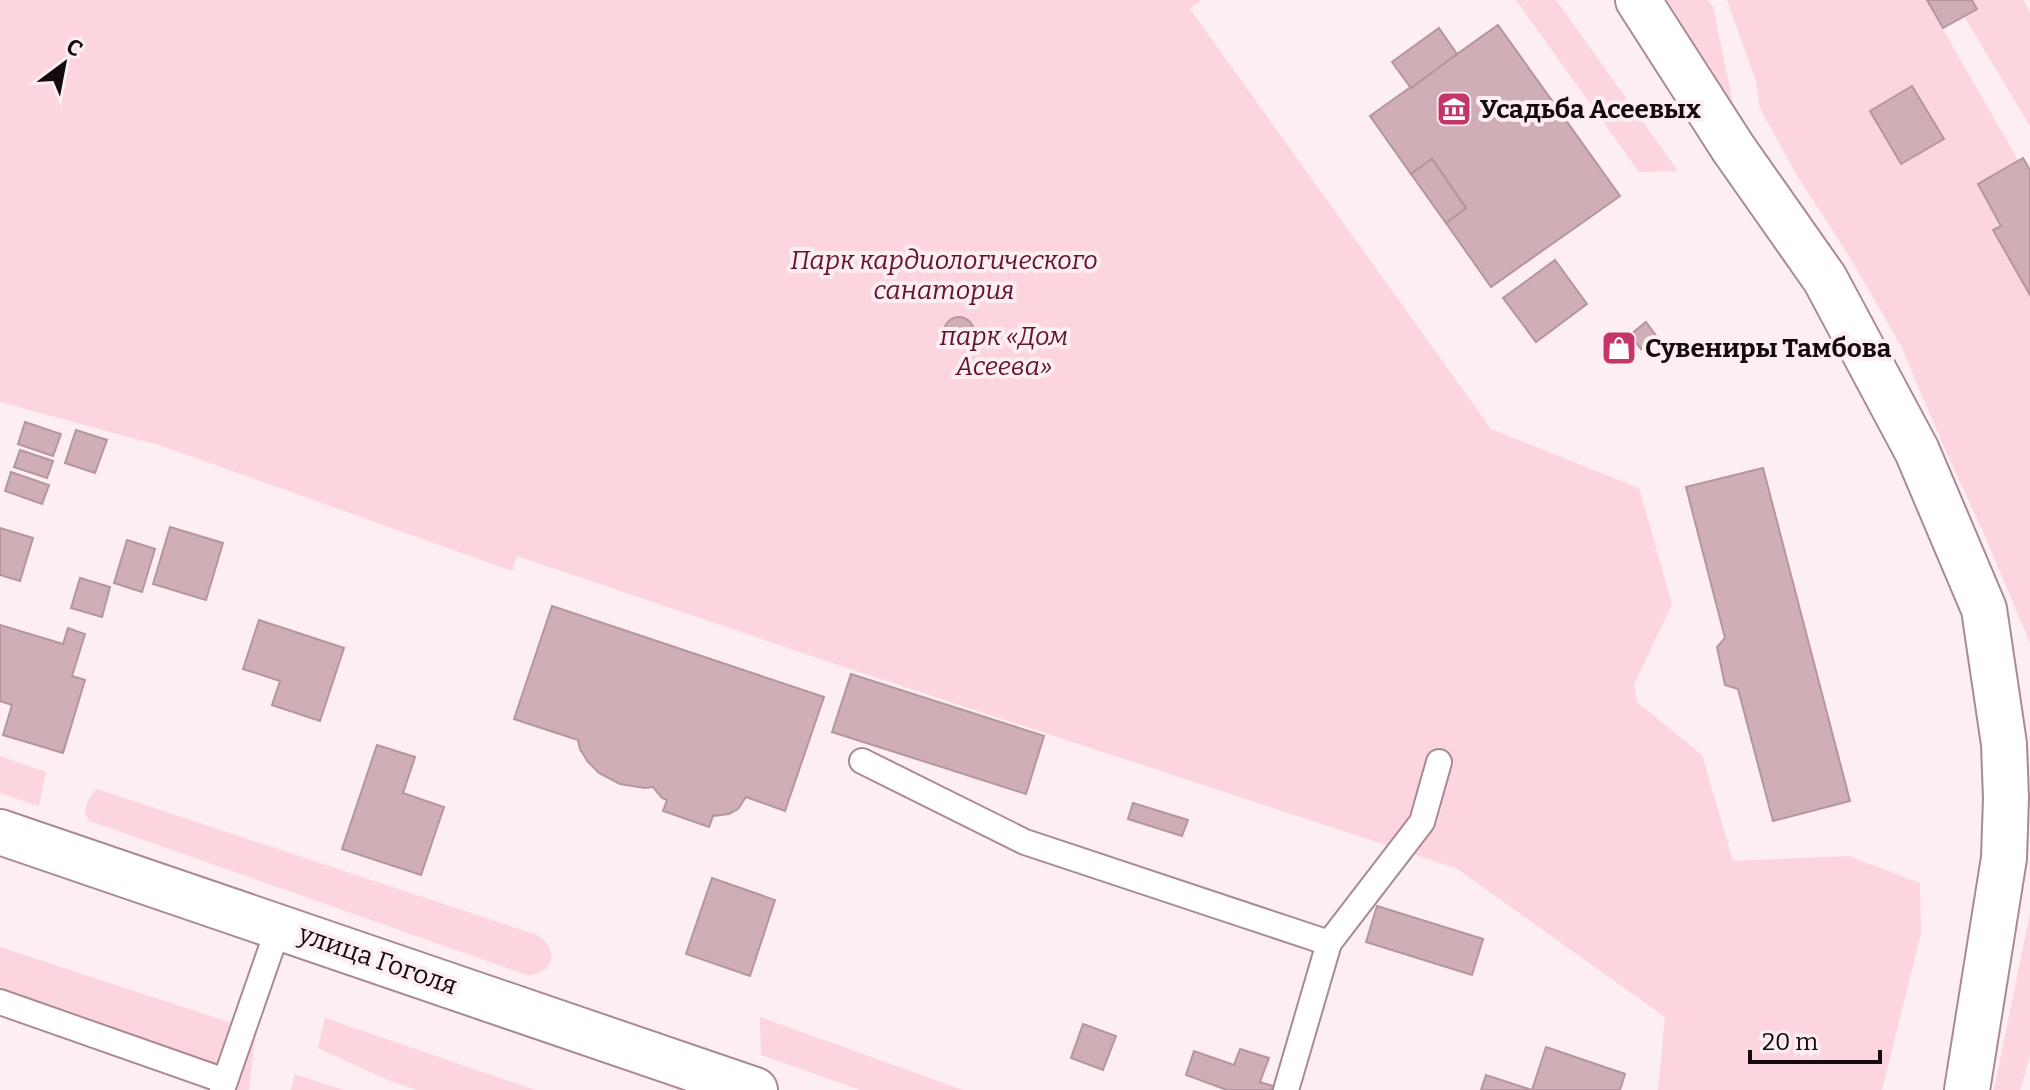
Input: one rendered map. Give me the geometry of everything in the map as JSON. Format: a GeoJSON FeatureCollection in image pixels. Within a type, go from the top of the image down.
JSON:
{"type":"FeatureCollection","features":[{"type":"Feature","properties":{"kind":"street"},"geometry":{"type":"LineString","coordinates":[[1638,0],[1733,148],[1825,279],[1917,451],[1984,609],[2017,748],[2006,798],[2004,858],[1967,1090]]}},
{"type":"Feature","properties":{"kind":"street","name":"улица Гоголя"},"geometry":{"type":"LineString","coordinates":[[0,832],[279,926],[731,1086]]}},
{"type":"Feature","properties":{"kind":"lane"},"geometry":{"type":"LineString","coordinates":[[862,761],[1025,842],[1329,943]]}},
{"type":"Feature","properties":{"kind":"lane"},"geometry":{"type":"LineString","coordinates":[[1286,1090],[1329,943],[1422,822],[1439,762]]}},
{"type":"Feature","properties":{"kind":"lane"},"geometry":{"type":"LineString","coordinates":[[0,1002],[223,1086],[279,926]]}},
{"type":"Feature","properties":{"kind":"green space","name":"парк «Дом Асеева»"},"geometry":{"type":"Polygon","coordinates":[[[0,0],[1201,0],[1190,9],[1491,429],[1639,488],[1672,604],[1634,684],[1637,702],[1702,755],[1733,861],[1848,856],[1920,883],[1921,933],[1882,1090],[1658,1090],[1665,1017],[1456,868],[517,556],[512,571],[162,446],[0,402],[0,0]]]}},
{"type":"Feature","properties":{"kind":"green space"},"geometry":{"type":"Polygon","coordinates":[[[1516,0],[1556,0],[1678,171],[1639,172],[1516,0]]]}},
{"type":"Feature","properties":{"kind":"green space"},"geometry":{"type":"Polygon","coordinates":[[[1667,0],[1708,0],[1713,7],[1733,103],[1667,0]]]}},
{"type":"Feature","properties":{"kind":"green space"},"geometry":{"type":"Polygon","coordinates":[[[1727,0],[1926,0],[2030,181],[2030,643],[1901,346],[1849,256],[1796,174],[1760,108],[1756,81],[1727,0]]]}},
{"type":"Feature","properties":{"kind":"green space"},"geometry":{"type":"Polygon","coordinates":[[[1972,0],[2023,0],[2030,12],[2030,126],[1964,16],[1977,9],[1972,0]]]}},
{"type":"Feature","properties":{"kind":"green space"},"geometry":{"type":"Polygon","coordinates":[[[0,756],[46,772],[39,806],[0,793],[0,756]]]}},
{"type":"Feature","properties":{"kind":"green space"},"geometry":{"type":"Polygon","coordinates":[[[97,789],[537,935],[549,947],[549,966],[536,974],[527,975],[90,821],[85,814],[86,807],[97,789]]]}},
{"type":"Feature","properties":{"kind":"green space"},"geometry":{"type":"Polygon","coordinates":[[[2030,913],[2030,1056],[2020,1090],[1994,1090],[2030,913]]]}},
{"type":"Feature","properties":{"kind":"green space"},"geometry":{"type":"Polygon","coordinates":[[[0,947],[256,1031],[249,1090],[219,1090],[0,1014],[0,947]]]}},
{"type":"Feature","properties":{"kind":"green space"},"geometry":{"type":"Polygon","coordinates":[[[760,1017],[963,1090],[860,1090],[761,1055],[760,1017]]]}},
{"type":"Feature","properties":{"kind":"green space"},"geometry":{"type":"Polygon","coordinates":[[[325,1018],[535,1090],[417,1090],[390,1081],[318,1048],[325,1018]]]}},
{"type":"Feature","properties":{"kind":"green space"},"geometry":{"type":"Polygon","coordinates":[[[295,1074],[343,1090],[291,1090],[295,1074]]]}},
{"type":"Feature","properties":{"kind":"building"},"geometry":{"type":"Polygon","coordinates":[[[1927,0],[1972,0],[1977,9],[1943,28],[1927,0]]]}},
{"type":"Feature","properties":{"kind":"building"},"geometry":{"type":"Polygon","coordinates":[[[1498,25],[1620,196],[1491,287],[1446,223],[1466,208],[1432,159],[1411,174],[1370,116],[1498,25]]]}},
{"type":"Feature","properties":{"kind":"building"},"geometry":{"type":"Polygon","coordinates":[[[1439,28],[1457,54],[1411,88],[1392,62],[1439,28]]]}},
{"type":"Feature","properties":{"kind":"building"},"geometry":{"type":"Polygon","coordinates":[[[1912,86],[1944,139],[1901,164],[1870,111],[1912,86]]]}},
{"type":"Feature","properties":{"kind":"building"},"geometry":{"type":"Polygon","coordinates":[[[2023,158],[2030,170],[2030,295],[1993,230],[2001,226],[1978,184],[2023,158]]]}},
{"type":"Feature","properties":{"kind":"building"},"geometry":{"type":"Polygon","coordinates":[[[1432,159],[1466,208],[1446,223],[1411,174],[1432,159]]]}},
{"type":"Feature","properties":{"kind":"building"},"geometry":{"type":"Polygon","coordinates":[[[1555,260],[1587,304],[1536,342],[1503,298],[1555,260]]]}},
{"type":"Feature","properties":{"kind":"building"},"geometry":{"type":"Polygon","coordinates":[[[959,317],[970,321],[974,332],[970,343],[959,347],[948,343],[944,332],[948,321],[959,317]]]}},
{"type":"Feature","properties":{"kind":"building"},"geometry":{"type":"Polygon","coordinates":[[[1646,322],[1657,337],[1641,349],[1630,335],[1646,322]]]}},
{"type":"Feature","properties":{"kind":"building"},"geometry":{"type":"Polygon","coordinates":[[[25,422],[61,434],[53,456],[18,444],[25,422]]]}},
{"type":"Feature","properties":{"kind":"building"},"geometry":{"type":"Polygon","coordinates":[[[76,430],[107,440],[95,473],[65,463],[76,430]]]}},
{"type":"Feature","properties":{"kind":"building"},"geometry":{"type":"Polygon","coordinates":[[[20,450],[53,461],[47,478],[14,467],[20,450]]]}},
{"type":"Feature","properties":{"kind":"building"},"geometry":{"type":"Polygon","coordinates":[[[1763,468],[1850,801],[1773,821],[1738,689],[1725,685],[1717,647],[1725,638],[1686,487],[1763,468]]]}},
{"type":"Feature","properties":{"kind":"building"},"geometry":{"type":"Polygon","coordinates":[[[11,472],[49,485],[42,504],[5,491],[11,472]]]}},
{"type":"Feature","properties":{"kind":"building"},"geometry":{"type":"Polygon","coordinates":[[[170,527],[223,543],[206,600],[153,584],[170,527]]]}},
{"type":"Feature","properties":{"kind":"building"},"geometry":{"type":"Polygon","coordinates":[[[0,528],[33,538],[20,581],[0,575],[0,528]]]}},
{"type":"Feature","properties":{"kind":"building"},"geometry":{"type":"Polygon","coordinates":[[[127,540],[155,549],[142,592],[114,583],[127,540]]]}},
{"type":"Feature","properties":{"kind":"building"},"geometry":{"type":"Polygon","coordinates":[[[80,578],[110,587],[102,617],[71,608],[80,578]]]}},
{"type":"Feature","properties":{"kind":"building"},"geometry":{"type":"Polygon","coordinates":[[[552,606],[824,697],[785,811],[746,797],[738,809],[713,816],[709,827],[663,811],[667,800],[653,787],[620,784],[599,773],[588,762],[578,740],[514,719],[552,606]]]}},
{"type":"Feature","properties":{"kind":"building"},"geometry":{"type":"Polygon","coordinates":[[[259,620],[344,648],[320,721],[272,705],[280,681],[243,669],[259,620]]]}},
{"type":"Feature","properties":{"kind":"building"},"geometry":{"type":"Polygon","coordinates":[[[0,625],[63,644],[68,628],[85,634],[72,676],[85,680],[63,753],[3,735],[12,705],[0,701],[0,625]]]}},
{"type":"Feature","properties":{"kind":"building"},"geometry":{"type":"Polygon","coordinates":[[[851,674],[1044,736],[1026,794],[832,732],[851,674]]]}},
{"type":"Feature","properties":{"kind":"building"},"geometry":{"type":"Polygon","coordinates":[[[377,745],[415,757],[403,793],[444,807],[421,875],[342,849],[377,745]]]}},
{"type":"Feature","properties":{"kind":"building"},"geometry":{"type":"Polygon","coordinates":[[[1133,803],[1188,820],[1182,836],[1128,819],[1133,803]]]}},
{"type":"Feature","properties":{"kind":"building"},"geometry":{"type":"Polygon","coordinates":[[[712,878],[775,900],[750,976],[686,954],[712,878]]]}},
{"type":"Feature","properties":{"kind":"building"},"geometry":{"type":"Polygon","coordinates":[[[1377,906],[1483,939],[1472,975],[1366,942],[1377,906]]]}},
{"type":"Feature","properties":{"kind":"building"},"geometry":{"type":"Polygon","coordinates":[[[1083,1024],[1116,1036],[1103,1070],[1071,1058],[1083,1024]]]}},
{"type":"Feature","properties":{"kind":"building"},"geometry":{"type":"Polygon","coordinates":[[[1546,1047],[1625,1074],[1620,1090],[1532,1090],[1546,1047]]]}},
{"type":"Feature","properties":{"kind":"building"},"geometry":{"type":"Polygon","coordinates":[[[1240,1049],[1269,1058],[1260,1082],[1273,1086],[1271,1090],[1227,1090],[1186,1075],[1194,1051],[1234,1065],[1240,1049]]]}},
{"type":"Feature","properties":{"kind":"building"},"geometry":{"type":"Polygon","coordinates":[[[1486,1075],[1532,1090],[1481,1090],[1486,1075]]]}},
{"type":"Feature","properties":{"kind":"place","name":"Усадьба Асеевых"},"geometry":{"type":"Point","coordinates":[1454,109]}},
{"type":"Feature","properties":{"kind":"place","name":"Сувениры Тамбова"},"geometry":{"type":"Point","coordinates":[1619,348]}},
{"type":"Feature","properties":{"kind":"park label","name":"Парк кардиологического санатория"},"geometry":{"type":"Point","coordinates":[944,275]}}]}
